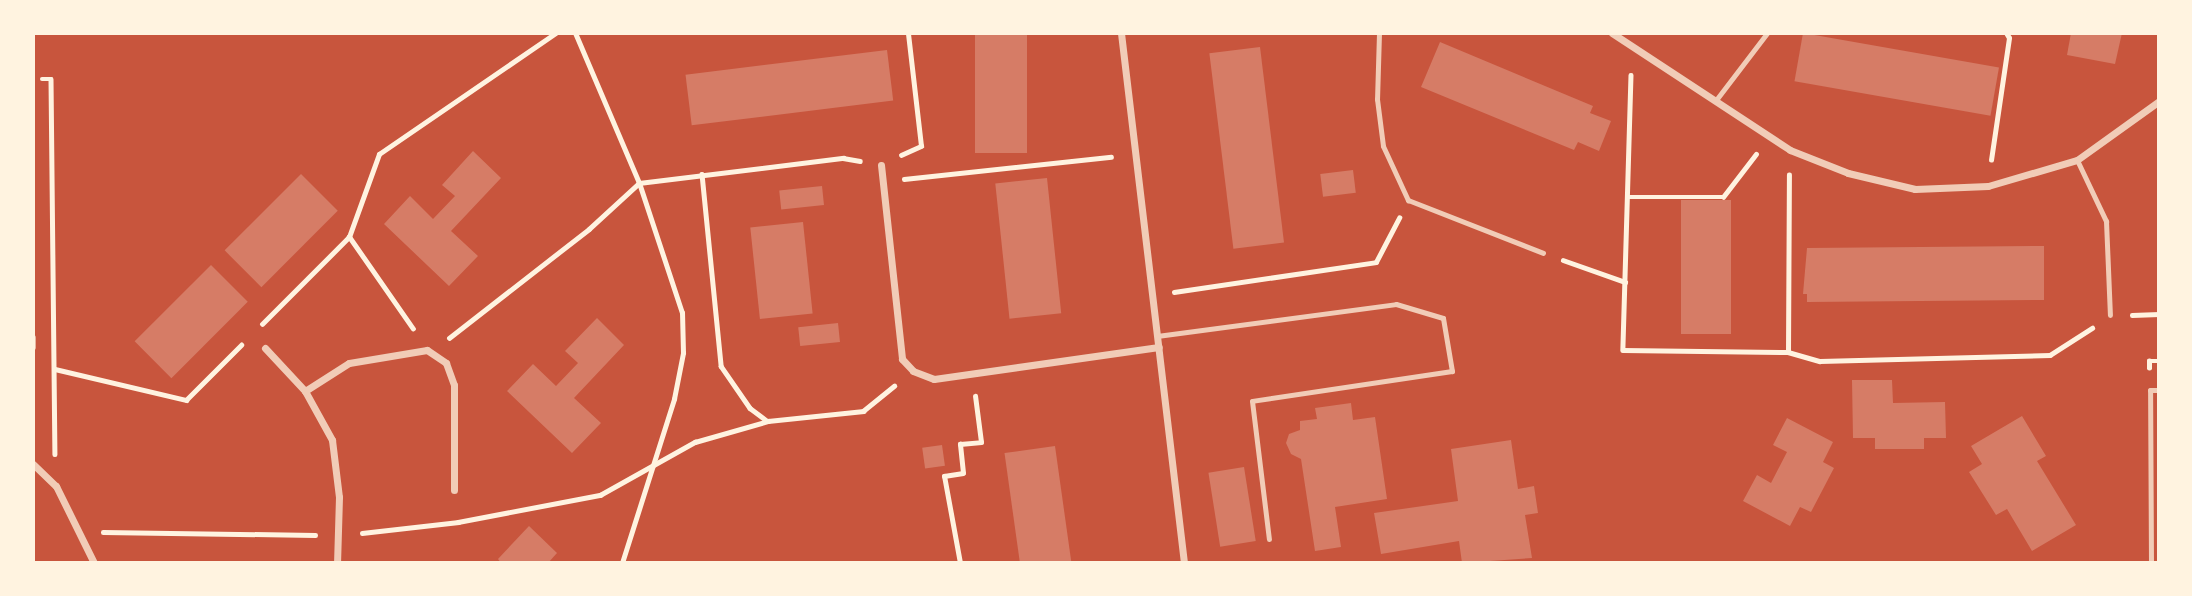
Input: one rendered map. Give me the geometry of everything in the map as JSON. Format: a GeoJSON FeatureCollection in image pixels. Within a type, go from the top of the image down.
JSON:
{"type":"FeatureCollection","features":[{"type":"Feature","properties":{"kind":"street"},"geometry":{"type":"LineString","coordinates":[[1121,33],[1184,563]]}},
{"type":"Feature","properties":{"kind":"street"},"geometry":{"type":"LineString","coordinates":[[1612,33],[1790,150],[1848,173],[1914,189],[1988,186],[2077,160],[2159,101]]}},
{"type":"Feature","properties":{"kind":"street"},"geometry":{"type":"LineString","coordinates":[[881,165],[902,359],[913,370],[934,379],[1159,347]]}},
{"type":"Feature","properties":{"kind":"street"},"geometry":{"type":"LineString","coordinates":[[265,348],[305,391],[332,440],[340,536],[337,563]]}},
{"type":"Feature","properties":{"kind":"street"},"geometry":{"type":"LineString","coordinates":[[305,391],[349,363],[427,350],[446,363],[454,385],[454,489]]}},
{"type":"Feature","properties":{"kind":"street"},"geometry":{"type":"LineString","coordinates":[[33,464],[55,486],[81,532],[94,563]]}},
{"type":"Feature","properties":{"kind":"lane"},"geometry":{"type":"LineString","coordinates":[[1379,33],[1377,99],[1383,146],[1408,200],[1543,253]]}},
{"type":"Feature","properties":{"kind":"lane"},"geometry":{"type":"LineString","coordinates":[[1716,100],[1767,33]]}},
{"type":"Feature","properties":{"kind":"lane"},"geometry":{"type":"LineString","coordinates":[[2077,160],[2106,221],[2110,315]]}},
{"type":"Feature","properties":{"kind":"lane"},"geometry":{"type":"LineString","coordinates":[[1157,336],[1396,304],[1443,318],[1452,371],[1252,401],[1269,539]]}},
{"type":"Feature","properties":{"kind":"lane"},"geometry":{"type":"LineString","coordinates":[[2151,563],[2150,390],[2159,390]]}},
{"type":"Feature","properties":{"kind":"path"},"geometry":{"type":"LineString","coordinates":[[261,326],[349,237],[379,154],[556,33]]}},
{"type":"Feature","properties":{"kind":"path"},"geometry":{"type":"LineString","coordinates":[[575,33],[639,183],[682,313],[683,354],[622,563]]}},
{"type":"Feature","properties":{"kind":"path"},"geometry":{"type":"LineString","coordinates":[[349,237],[427,350],[466,329],[639,183],[843,158],[881,165],[921,146],[908,33]]}},
{"type":"Feature","properties":{"kind":"path"},"geometry":{"type":"LineString","coordinates":[[1988,186],[2009,38],[2006,33]]}},
{"type":"Feature","properties":{"kind":"path"},"geometry":{"type":"LineString","coordinates":[[1632,46],[1623,350],[1788,352],[1820,361],[2050,355],[2110,315],[2159,314]]}},
{"type":"Feature","properties":{"kind":"path"},"geometry":{"type":"LineString","coordinates":[[42,79],[51,79],[55,486]]}},
{"type":"Feature","properties":{"kind":"path"},"geometry":{"type":"LineString","coordinates":[[1628,197],[1723,197],[1770,136]]}},
{"type":"Feature","properties":{"kind":"path"},"geometry":{"type":"LineString","coordinates":[[1788,352],[1790,150]]}},
{"type":"Feature","properties":{"kind":"path"},"geometry":{"type":"LineString","coordinates":[[883,181],[1135,155]]}},
{"type":"Feature","properties":{"kind":"path"},"geometry":{"type":"LineString","coordinates":[[702,174],[721,366],[750,408],[768,421]]}},
{"type":"Feature","properties":{"kind":"path"},"geometry":{"type":"LineString","coordinates":[[1152,296],[1376,262],[1408,200]]}},
{"type":"Feature","properties":{"kind":"path"},"geometry":{"type":"LineString","coordinates":[[1543,253],[1625,282]]}},
{"type":"Feature","properties":{"kind":"path"},"geometry":{"type":"LineString","coordinates":[[55,369],[186,400],[251,336]]}},
{"type":"Feature","properties":{"kind":"path"},"geometry":{"type":"LineString","coordinates":[[2148,361],[2159,361]]}},
{"type":"Feature","properties":{"kind":"path"},"geometry":{"type":"LineString","coordinates":[[81,532],[340,536],[458,522],[600,495],[695,442],[768,421],[863,411],[913,370]]}},
{"type":"Feature","properties":{"kind":"path"},"geometry":{"type":"LineString","coordinates":[[960,563],[944,476],[963,473],[960,444],[981,442],[972,374]]}},
{"type":"Feature","properties":{"kind":"building"},"geometry":{"type":"Polygon","coordinates":[[[975,33],[1027,33],[1027,153],[975,153],[975,33]]]}},
{"type":"Feature","properties":{"kind":"building"},"geometry":{"type":"Polygon","coordinates":[[[1803,33],[1999,68],[1990,116],[1794,81],[1803,33]]]}},
{"type":"Feature","properties":{"kind":"building"},"geometry":{"type":"Polygon","coordinates":[[[2071,33],[2122,33],[2115,64],[2067,55],[2071,33]]]}},
{"type":"Feature","properties":{"kind":"building"},"geometry":{"type":"Polygon","coordinates":[[[1440,42],[1593,106],[1590,113],[1611,121],[1599,151],[1578,142],[1574,150],[1421,87],[1440,42]]]}},
{"type":"Feature","properties":{"kind":"building"},"geometry":{"type":"Polygon","coordinates":[[[1260,47],[1284,243],[1233,249],[1209,53],[1260,47]]]}},
{"type":"Feature","properties":{"kind":"building"},"geometry":{"type":"Polygon","coordinates":[[[887,50],[893,101],[692,125],[686,75],[887,50]]]}},
{"type":"Feature","properties":{"kind":"building"},"geometry":{"type":"Polygon","coordinates":[[[473,151],[501,178],[451,231],[478,256],[449,286],[384,224],[410,196],[433,219],[455,196],[442,185],[473,151]]]}},
{"type":"Feature","properties":{"kind":"building"},"geometry":{"type":"Polygon","coordinates":[[[1353,170],[1356,193],[1323,197],[1320,174],[1353,170]]]}},
{"type":"Feature","properties":{"kind":"building"},"geometry":{"type":"Polygon","coordinates":[[[301,174],[338,211],[261,287],[225,250],[301,174]]]}},
{"type":"Feature","properties":{"kind":"building"},"geometry":{"type":"Polygon","coordinates":[[[1047,178],[1061,313],[1010,319],[995,183],[1047,178]]]}},
{"type":"Feature","properties":{"kind":"building"},"geometry":{"type":"Polygon","coordinates":[[[822,186],[824,205],[781,209],[779,190],[822,186]]]}},
{"type":"Feature","properties":{"kind":"building"},"geometry":{"type":"Polygon","coordinates":[[[1681,200],[1731,200],[1731,334],[1681,334],[1681,200]]]}},
{"type":"Feature","properties":{"kind":"building"},"geometry":{"type":"Polygon","coordinates":[[[803,222],[813,313],[760,319],[750,228],[803,222]]]}},
{"type":"Feature","properties":{"kind":"building"},"geometry":{"type":"Polygon","coordinates":[[[2044,246],[2044,300],[1807,302],[1807,294],[1803,294],[1807,248],[2044,246]]]}},
{"type":"Feature","properties":{"kind":"building"},"geometry":{"type":"Polygon","coordinates":[[[211,265],[248,302],[171,378],[135,341],[211,265]]]}},
{"type":"Feature","properties":{"kind":"building"},"geometry":{"type":"Polygon","coordinates":[[[597,318],[624,345],[574,398],[601,423],[572,453],[507,391],[533,364],[556,386],[578,363],[565,351],[597,318]]]}},
{"type":"Feature","properties":{"kind":"building"},"geometry":{"type":"Polygon","coordinates":[[[838,323],[840,342],[800,346],[798,327],[838,323]]]}},
{"type":"Feature","properties":{"kind":"building"},"geometry":{"type":"Polygon","coordinates":[[[1852,380],[1892,380],[1893,403],[1945,402],[1946,438],[1924,438],[1924,449],[1875,449],[1875,438],[1853,438],[1852,380]]]}},
{"type":"Feature","properties":{"kind":"building"},"geometry":{"type":"Polygon","coordinates":[[[1351,403],[1353,420],[1375,417],[1387,499],[1335,507],[1341,547],[1315,551],[1301,459],[1291,454],[1286,443],[1289,434],[1300,430],[1300,421],[1317,419],[1315,408],[1351,403]]]}},
{"type":"Feature","properties":{"kind":"building"},"geometry":{"type":"Polygon","coordinates":[[[2022,416],[2046,456],[2037,461],[2076,525],[2032,551],[2007,509],[1996,515],[1969,472],[1982,464],[1971,446],[2022,416]]]}},
{"type":"Feature","properties":{"kind":"building"},"geometry":{"type":"Polygon","coordinates":[[[1787,418],[1833,442],[1823,462],[1834,468],[1811,512],[1800,507],[1790,526],[1743,501],[1757,475],[1771,483],[1787,452],[1773,445],[1787,418]]]}},
{"type":"Feature","properties":{"kind":"building"},"geometry":{"type":"Polygon","coordinates":[[[1511,440],[1518,489],[1534,486],[1538,513],[1525,515],[1532,558],[1462,563],[1459,541],[1381,554],[1374,513],[1458,501],[1451,449],[1511,440]]]}},
{"type":"Feature","properties":{"kind":"building"},"geometry":{"type":"Polygon","coordinates":[[[942,445],[945,466],[925,469],[922,448],[942,445]]]}},
{"type":"Feature","properties":{"kind":"building"},"geometry":{"type":"Polygon","coordinates":[[[1055,446],[1071,563],[1020,563],[1004,453],[1055,446]]]}},
{"type":"Feature","properties":{"kind":"building"},"geometry":{"type":"Polygon","coordinates":[[[1244,467],[1256,541],[1220,547],[1208,473],[1244,467]]]}},
{"type":"Feature","properties":{"kind":"building"},"geometry":{"type":"Polygon","coordinates":[[[529,526],[557,553],[548,563],[501,563],[498,559],[529,526]]]}},
{"type":"Feature","properties":{"kind":"railway"},"geometry":{"type":"LineString","coordinates":[[33,337],[33,347]]}}]}
